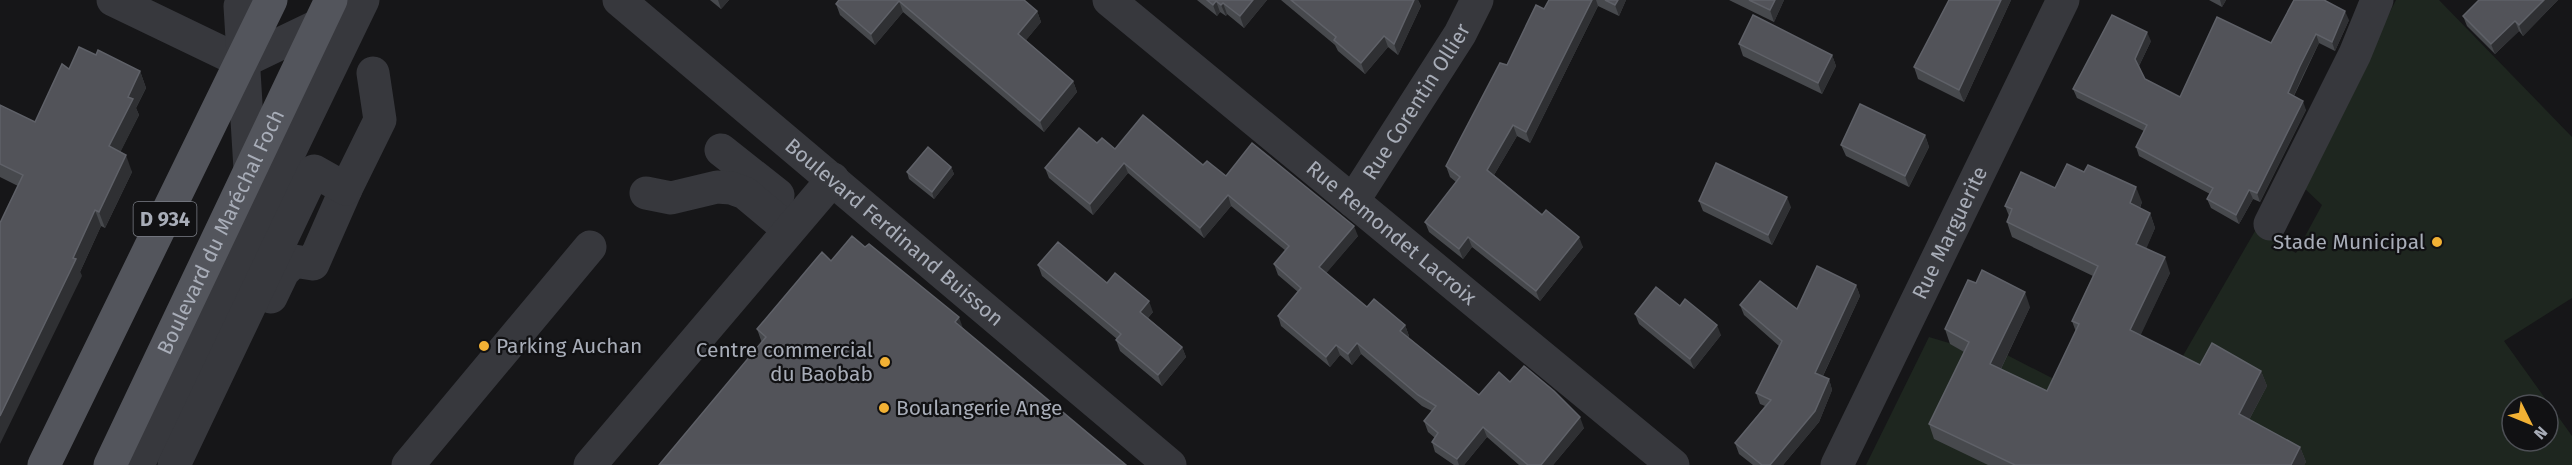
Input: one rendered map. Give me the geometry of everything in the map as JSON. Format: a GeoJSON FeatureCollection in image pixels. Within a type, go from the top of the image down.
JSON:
{"type":"FeatureCollection","features":[{"type":"Feature","properties":{"kind":"main road","name":"D 934"},"geometry":{"type":"LineString","coordinates":[[44,465],[271,0]]}},
{"type":"Feature","properties":{"kind":"main road","name":"Boulevard du Maréchal Foch"},"geometry":{"type":"LineString","coordinates":[[110,465],[325,13]]}},
{"type":"Feature","properties":{"kind":"street"},"geometry":{"type":"LineString","coordinates":[[113,0],[242,62]]}},
{"type":"Feature","properties":{"kind":"street"},"geometry":{"type":"LineString","coordinates":[[243,0],[240,6],[242,62],[250,170]]}},
{"type":"Feature","properties":{"kind":"street"},"geometry":{"type":"LineString","coordinates":[[138,465],[363,0]]}},
{"type":"Feature","properties":{"kind":"street","name":"Boulevard Ferdinand Buisson"},"geometry":{"type":"LineString","coordinates":[[619,0],[1170,465]]}},
{"type":"Feature","properties":{"kind":"street","name":"Rue Remondet Lacroix"},"geometry":{"type":"LineString","coordinates":[[1109,0],[1673,465]]}},
{"type":"Feature","properties":{"kind":"street","name":"Rue Corentin Ollier"},"geometry":{"type":"LineString","coordinates":[[1353,201],[1460,34],[1477,0]]}},
{"type":"Feature","properties":{"kind":"street","name":"Rue Marguerite"},"geometry":{"type":"LineString","coordinates":[[1837,465],[2063,0]]}},
{"type":"Feature","properties":{"kind":"street"},"geometry":{"type":"LineString","coordinates":[[2270,224],[2355,54],[2377,0]]}},
{"type":"Feature","properties":{"kind":"street"},"geometry":{"type":"LineString","coordinates":[[242,62],[325,13]]}},
{"type":"Feature","properties":{"kind":"street"},"geometry":{"type":"LineString","coordinates":[[192,465],[283,272],[294,261],[314,264],[346,189],[380,120],[373,73]]}},
{"type":"Feature","properties":{"kind":"street"},"geometry":{"type":"LineString","coordinates":[[721,150],[784,200],[784,225]]}},
{"type":"Feature","properties":{"kind":"street"},"geometry":{"type":"LineString","coordinates":[[174,465],[314,171],[346,189]]}},
{"type":"Feature","properties":{"kind":"street"},"geometry":{"type":"LineString","coordinates":[[590,465],[784,225],[833,179]]}},
{"type":"Feature","properties":{"kind":"street"},"geometry":{"type":"LineString","coordinates":[[646,193],[671,198],[717,187],[731,188],[745,193],[784,225]]}},
{"type":"Feature","properties":{"kind":"street"},"geometry":{"type":"LineString","coordinates":[[408,465],[590,247]]}},
{"type":"Feature","properties":{"kind":"shaded area","name":"Stade Municipal"},"geometry":{"type":"Polygon","coordinates":[[[2396,0],[2439,0],[2572,137],[2572,298],[2504,341],[2541,393],[2500,393],[2500,453],[2560,453],[2560,419],[2572,436],[2572,465],[1866,465],[1929,337],[1949,343],[1980,361],[2007,355],[2143,425],[2255,231],[2296,253],[2322,205],[2302,186],[2396,0]]]}},
{"type":"Feature","properties":{"kind":"building"},"geometry":{"type":"Polygon","coordinates":[[[839,0],[1024,0],[1037,11],[1018,34],[1073,81],[1040,121],[899,1],[871,34],[836,4],[839,0]]]}},
{"type":"Feature","properties":{"kind":"building"},"geometry":{"type":"Polygon","coordinates":[[[1207,0],[1253,0],[1240,16],[1223,3],[1221,5],[1216,1],[1213,5],[1207,0]]]}},
{"type":"Feature","properties":{"kind":"building"},"geometry":{"type":"Polygon","coordinates":[[[1291,0],[1414,0],[1394,44],[1384,36],[1361,63],[1334,40],[1336,37],[1291,0]]]}},
{"type":"Feature","properties":{"kind":"building"},"geometry":{"type":"Polygon","coordinates":[[[1549,0],[1592,0],[1526,132],[1513,125],[1487,170],[1542,215],[1546,210],[1579,237],[1536,291],[1468,237],[1459,249],[1425,222],[1460,177],[1446,166],[1500,63],[1507,65],[1536,5],[1544,9],[1549,0]]]}},
{"type":"Feature","properties":{"kind":"building"},"geometry":{"type":"Polygon","coordinates":[[[1605,0],[1618,0],[1615,5],[1605,0]]]}},
{"type":"Feature","properties":{"kind":"building"},"geometry":{"type":"Polygon","coordinates":[[[1749,0],[1775,0],[1770,10],[1749,0]]]}},
{"type":"Feature","properties":{"kind":"building"},"geometry":{"type":"Polygon","coordinates":[[[1949,0],[2001,0],[1959,90],[1914,67],[1949,0]]]}},
{"type":"Feature","properties":{"kind":"building"},"geometry":{"type":"Polygon","coordinates":[[[2294,0],[2324,0],[2345,11],[2332,42],[2316,34],[2288,93],[2303,101],[2257,193],[2249,190],[2236,215],[2207,199],[2213,188],[2136,147],[2147,125],[2073,89],[2112,15],[2147,32],[2135,59],[2145,79],[2180,97],[2217,17],[2271,43],[2294,0]]]}},
{"type":"Feature","properties":{"kind":"building"},"geometry":{"type":"Polygon","coordinates":[[[2479,0],[2544,0],[2519,25],[2515,21],[2491,44],[2463,16],[2479,0]]]}},
{"type":"Feature","properties":{"kind":"building"},"geometry":{"type":"Polygon","coordinates":[[[1753,15],[1832,55],[1818,83],[1739,44],[1753,15]]]}},
{"type":"Feature","properties":{"kind":"building"},"geometry":{"type":"Polygon","coordinates":[[[79,47],[96,55],[98,50],[140,71],[128,97],[133,99],[109,146],[126,155],[99,212],[95,210],[73,258],[76,259],[0,416],[0,223],[23,175],[0,164],[0,105],[35,122],[62,64],[69,69],[79,47]]]}},
{"type":"Feature","properties":{"kind":"building"},"geometry":{"type":"Polygon","coordinates":[[[1860,104],[1925,135],[1905,176],[1841,145],[1860,104]]]}},
{"type":"Feature","properties":{"kind":"building"},"geometry":{"type":"Polygon","coordinates":[[[1143,115],[1203,165],[1207,161],[1226,176],[1252,143],[1354,226],[1319,267],[1367,307],[1374,299],[1405,325],[1400,331],[1479,395],[1499,372],[1510,382],[1524,366],[1580,417],[1541,465],[1528,465],[1483,427],[1457,459],[1432,442],[1438,433],[1424,421],[1436,406],[1418,395],[1357,343],[1348,354],[1336,345],[1326,357],[1278,316],[1301,288],[1274,264],[1289,246],[1228,195],[1200,228],[1124,163],[1090,204],[1045,168],[1079,128],[1097,143],[1102,138],[1115,149],[1143,115]]]}},
{"type":"Feature","properties":{"kind":"building"},"geometry":{"type":"Polygon","coordinates":[[[928,147],[951,167],[932,192],[907,172],[928,147]]]}},
{"type":"Feature","properties":{"kind":"building"},"geometry":{"type":"Polygon","coordinates":[[[1716,163],[1787,197],[1768,235],[1699,201],[1716,163]]]}},
{"type":"Feature","properties":{"kind":"building"},"geometry":{"type":"Polygon","coordinates":[[[2067,164],[2084,172],[2088,165],[2136,187],[2130,203],[2150,213],[2136,244],[2165,257],[2130,330],[2200,365],[2212,343],[2261,371],[2239,414],[2300,447],[2291,465],[2015,465],[1929,424],[1969,342],[1945,329],[1968,280],[1976,283],[1982,270],[2025,292],[1990,364],[2047,391],[2079,324],[2072,321],[2098,266],[2007,222],[2012,209],[2005,206],[2021,172],[2055,188],[2067,164]]]}},
{"type":"Feature","properties":{"kind":"building","name":"Centre commercial du Baobab"},"geometry":{"type":"Polygon","coordinates":[[[852,236],[865,247],[869,244],[959,317],[955,322],[1126,465],[659,465],[766,337],[757,329],[822,252],[831,261],[852,236]]]}},
{"type":"Feature","properties":{"kind":"building"},"geometry":{"type":"Polygon","coordinates":[[[1058,242],[1107,283],[1115,273],[1149,301],[1140,312],[1182,347],[1158,375],[1116,340],[1121,334],[1038,265],[1058,242]]]}},
{"type":"Feature","properties":{"kind":"building"},"geometry":{"type":"Polygon","coordinates":[[[1817,266],[1856,285],[1815,373],[1829,379],[1815,411],[1770,465],[1762,465],[1735,443],[1771,400],[1756,393],[1782,341],[1740,305],[1760,281],[1797,309],[1817,266]]]}},
{"type":"Feature","properties":{"kind":"building"},"geometry":{"type":"Polygon","coordinates":[[[1656,287],[1680,306],[1685,299],[1717,325],[1690,359],[1635,314],[1656,287]]]}},
{"type":"Feature","properties":{"kind":"place","name":"Stade Municipal"},"geometry":{"type":"Point","coordinates":[2437,242]}},
{"type":"Feature","properties":{"kind":"place","name":"Parking Auchan"},"geometry":{"type":"Point","coordinates":[484,346]}},
{"type":"Feature","properties":{"kind":"place","name":"Centre commercial du Baobab"},"geometry":{"type":"Point","coordinates":[885,362]}},
{"type":"Feature","properties":{"kind":"place","name":"Boulangerie Ange"},"geometry":{"type":"Point","coordinates":[884,408]}}]}
